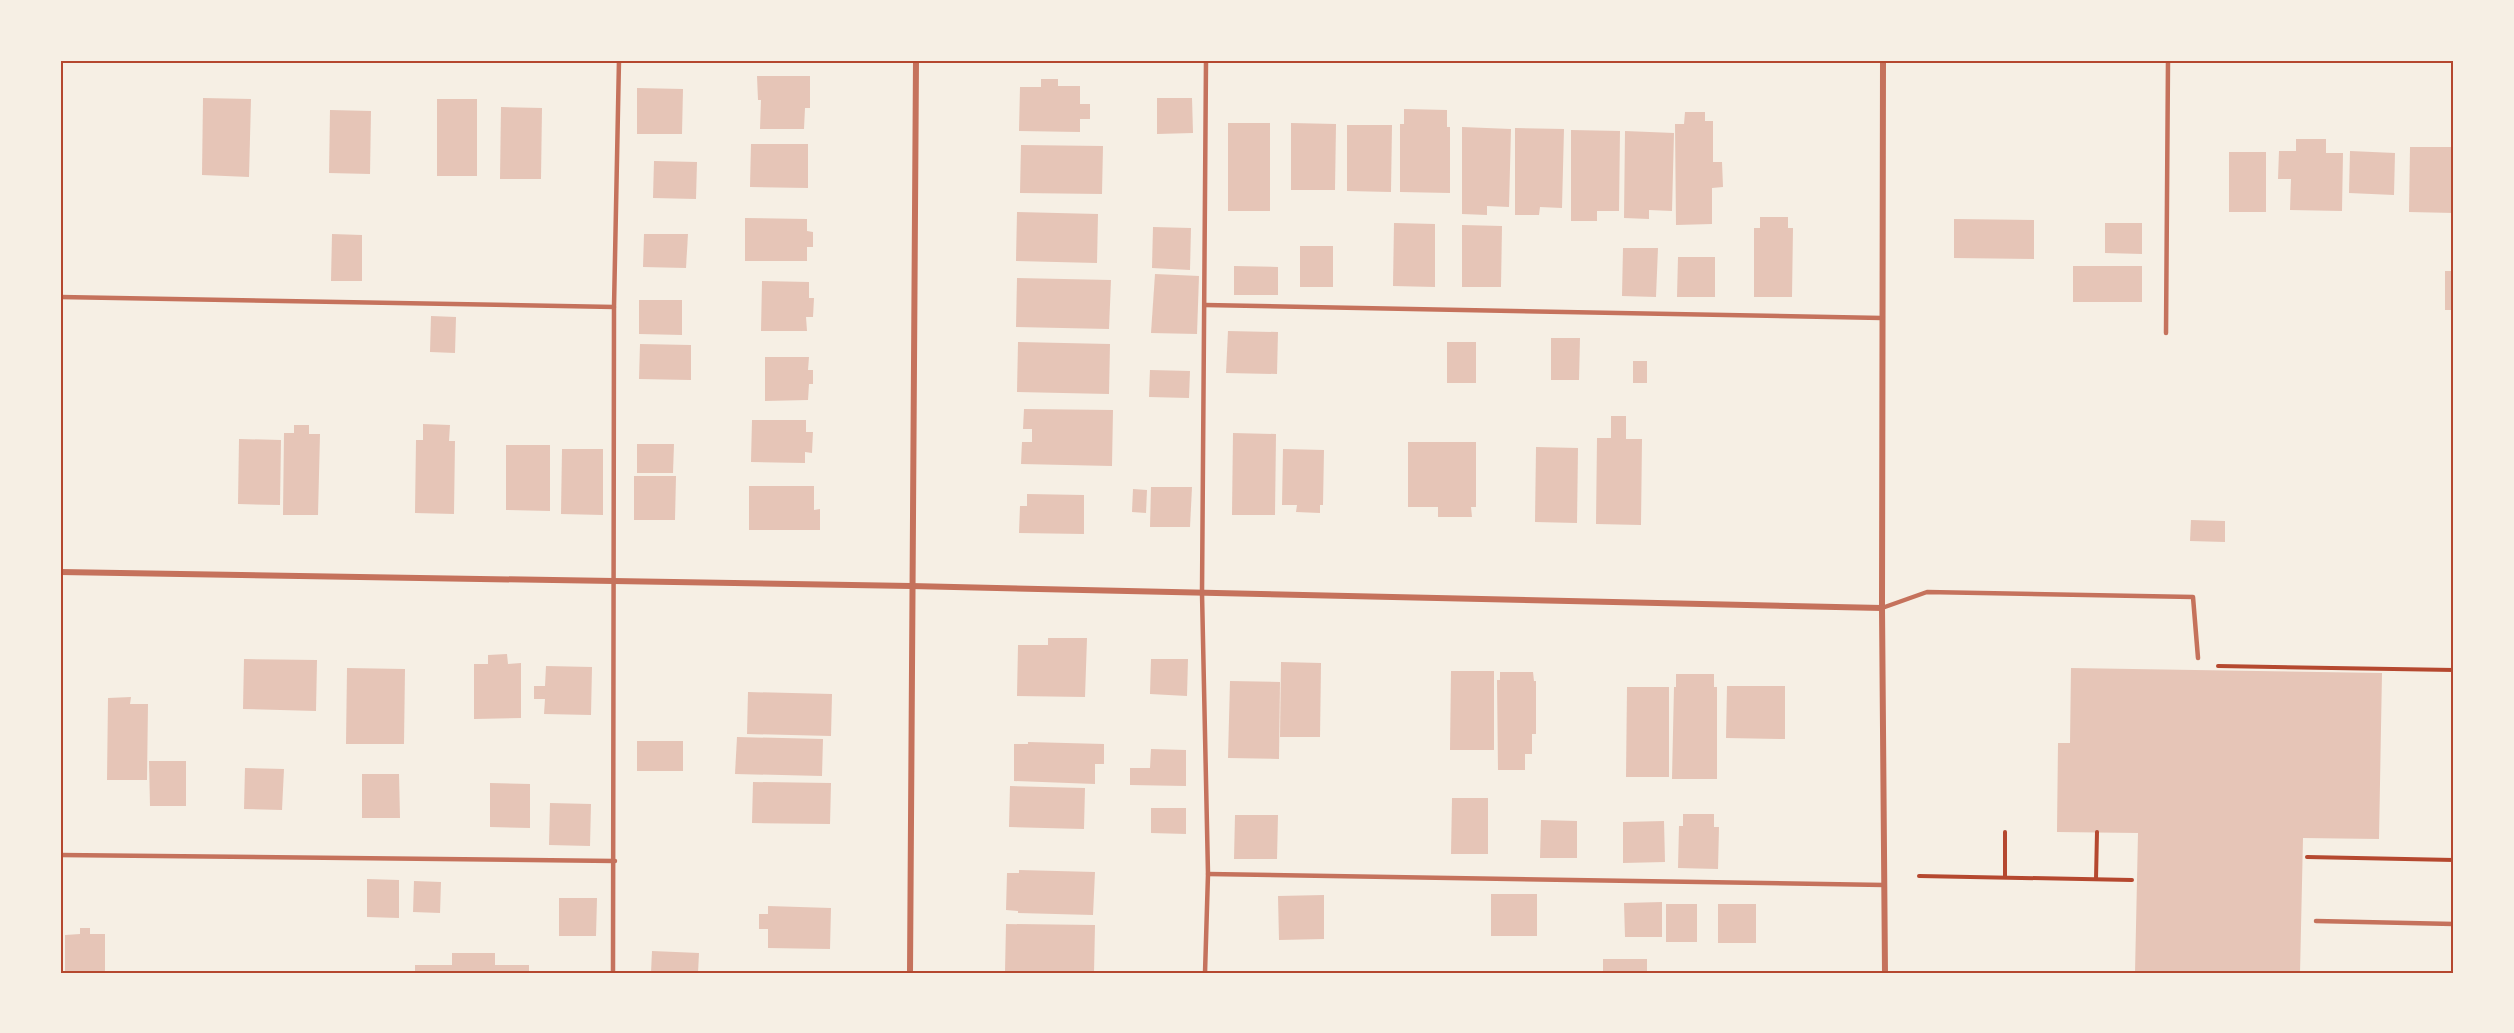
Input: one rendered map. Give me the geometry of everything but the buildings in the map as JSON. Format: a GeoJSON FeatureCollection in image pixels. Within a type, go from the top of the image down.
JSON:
{"type":"FeatureCollection","features":[{"type":"Feature","properties":{"kind":"street"},"geometry":{"type":"LineString","coordinates":[[910,973],[916,60]]}},
{"type":"Feature","properties":{"kind":"street"},"geometry":{"type":"LineString","coordinates":[[1883,60],[1882,608],[1885,973]]}},
{"type":"Feature","properties":{"kind":"street"},"geometry":{"type":"LineString","coordinates":[[60,572],[911,586],[1882,608]]}},
{"type":"Feature","properties":{"kind":"lane"},"geometry":{"type":"LineString","coordinates":[[613,973],[615,861],[614,307],[619,60]]}},
{"type":"Feature","properties":{"kind":"lane"},"geometry":{"type":"LineString","coordinates":[[1205,973],[1208,874],[1202,593],[1206,60]]}},
{"type":"Feature","properties":{"kind":"lane"},"geometry":{"type":"LineString","coordinates":[[2166,333],[2168,60]]}},
{"type":"Feature","properties":{"kind":"lane"},"geometry":{"type":"LineString","coordinates":[[60,297],[614,307]]}},
{"type":"Feature","properties":{"kind":"lane"},"geometry":{"type":"LineString","coordinates":[[1205,305],[1882,318]]}},
{"type":"Feature","properties":{"kind":"lane"},"geometry":{"type":"LineString","coordinates":[[1882,608],[1927,592],[2193,597],[2198,658]]}},
{"type":"Feature","properties":{"kind":"lane"},"geometry":{"type":"LineString","coordinates":[[60,855],[615,861]]}},
{"type":"Feature","properties":{"kind":"lane"},"geometry":{"type":"LineString","coordinates":[[1208,874],[1884,885]]}},
{"type":"Feature","properties":{"kind":"lane"},"geometry":{"type":"LineString","coordinates":[[2316,921],[2454,924]]}},
{"type":"Feature","properties":{"kind":"path"},"geometry":{"type":"LineString","coordinates":[[2212,666],[2454,670]]}},
{"type":"Feature","properties":{"kind":"path"},"geometry":{"type":"LineString","coordinates":[[2005,832],[2005,877]]}},
{"type":"Feature","properties":{"kind":"path"},"geometry":{"type":"LineString","coordinates":[[2096,879],[2097,832]]}},
{"type":"Feature","properties":{"kind":"path"},"geometry":{"type":"LineString","coordinates":[[2307,857],[2454,860]]}},
{"type":"Feature","properties":{"kind":"path"},"geometry":{"type":"LineString","coordinates":[[1919,876],[2132,880]]}}]}
